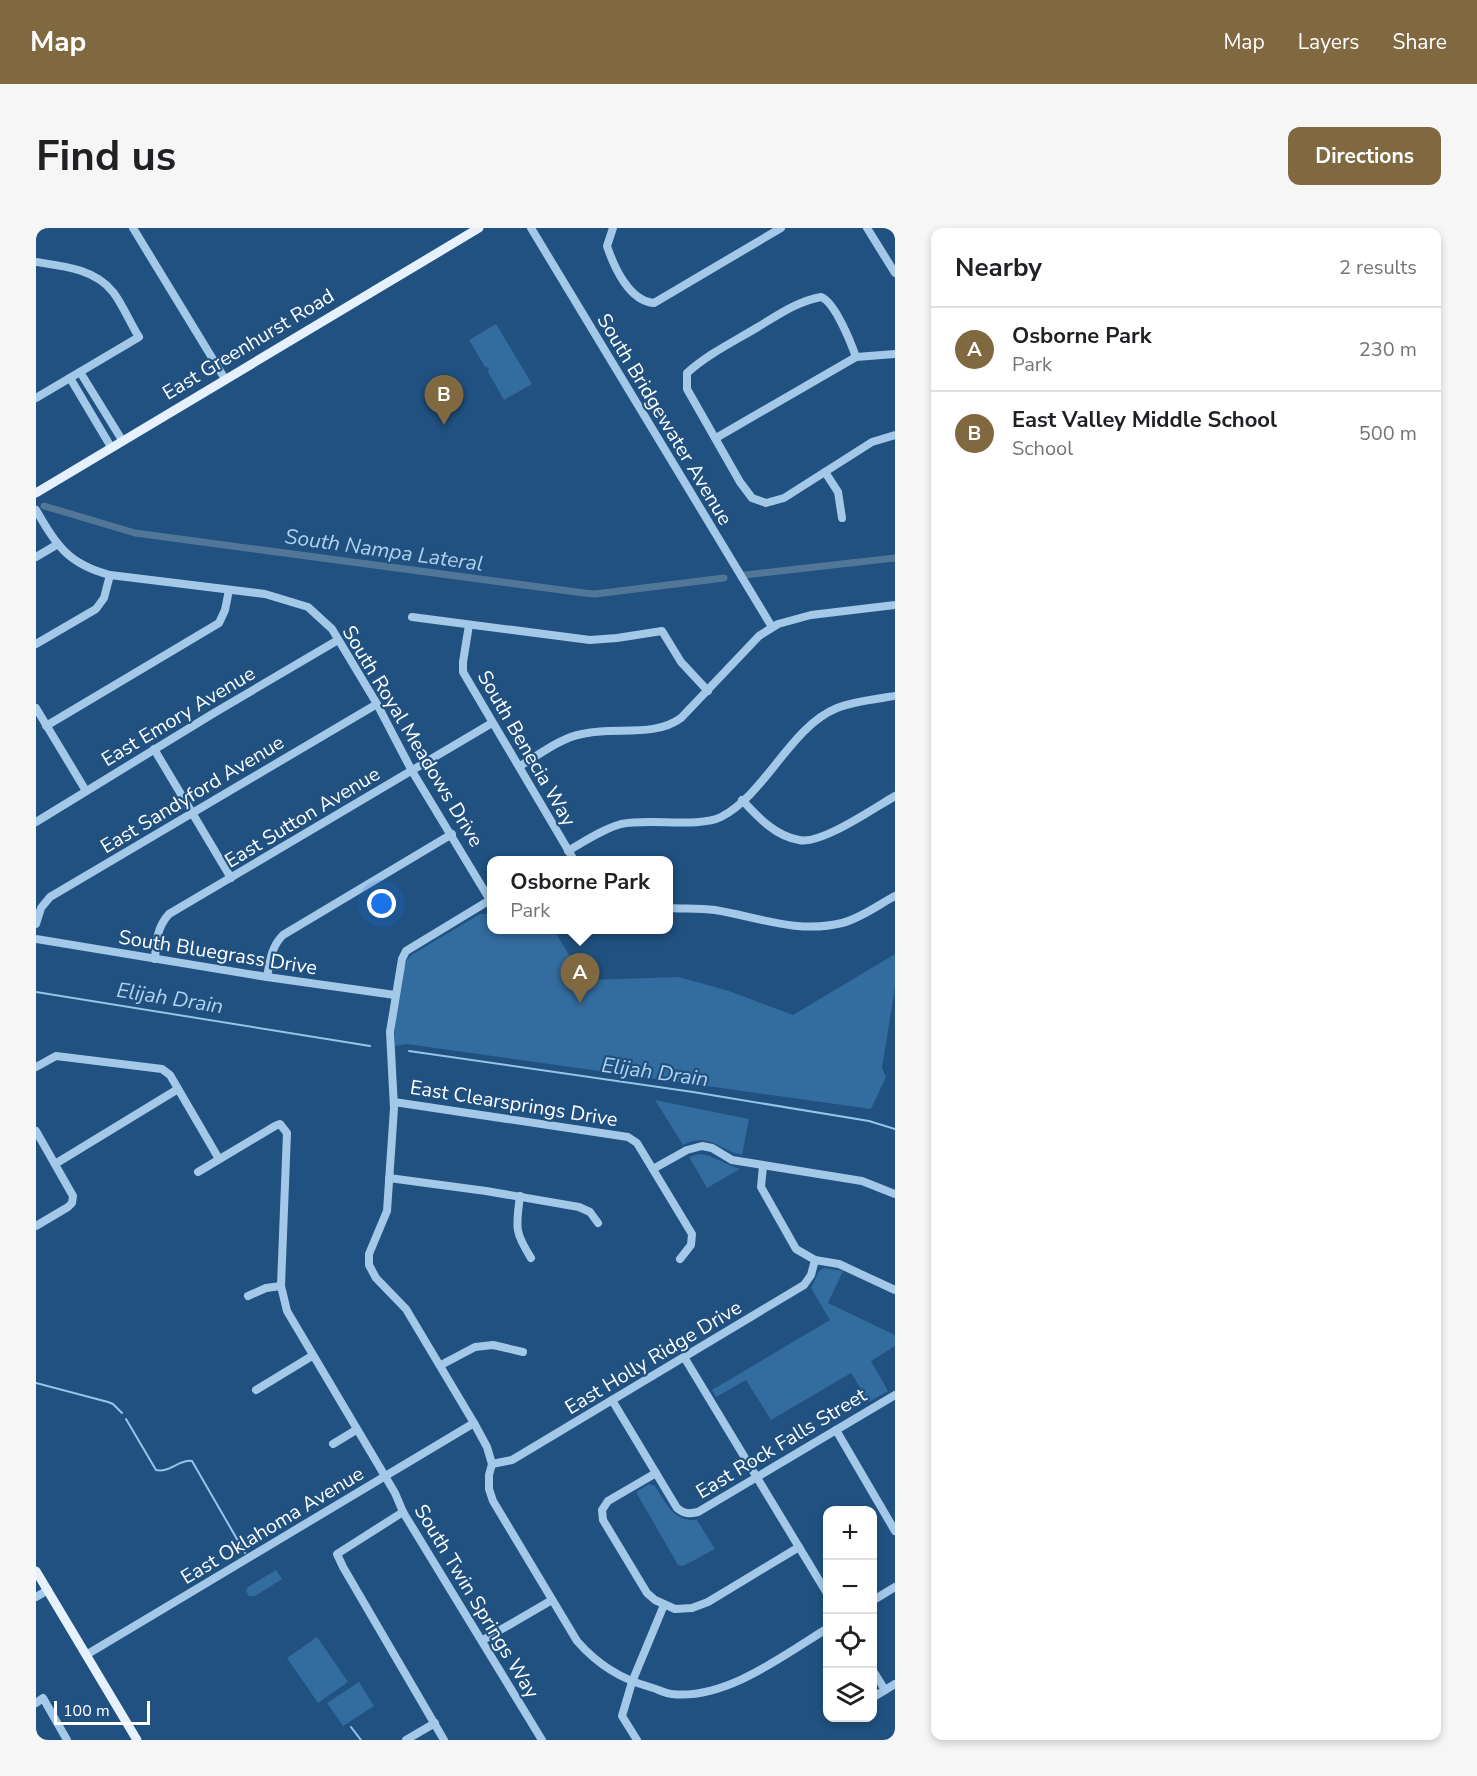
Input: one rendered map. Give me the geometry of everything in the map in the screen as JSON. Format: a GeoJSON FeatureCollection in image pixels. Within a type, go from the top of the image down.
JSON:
{"type":"FeatureCollection","features":[{"type":"Feature","properties":{"kind":"main road","name":"East Greenhurst Road"},"geometry":{"type":"LineString","coordinates":[[36,492],[467,231],[478,228]]}},
{"type":"Feature","properties":{"kind":"main road"},"geometry":{"type":"LineString","coordinates":[[36,1571],[137,1740]]}},
{"type":"Feature","properties":{"kind":"street"},"geometry":{"type":"LineString","coordinates":[[133,228],[225,379]]}},
{"type":"Feature","properties":{"kind":"street","name":"South Bridgewater Avenue"},"geometry":{"type":"LineString","coordinates":[[531,228],[772,627]]}},
{"type":"Feature","properties":{"kind":"street"},"geometry":{"type":"LineString","coordinates":[[613,228],[608,239],[609,251],[627,286],[634,296],[644,302],[654,303],[774,229]]}},
{"type":"Feature","properties":{"kind":"street"},"geometry":{"type":"LineString","coordinates":[[867,228],[895,273]]}},
{"type":"Feature","properties":{"kind":"street"},"geometry":{"type":"LineString","coordinates":[[36,262],[88,273],[104,282],[113,292],[138,337],[36,398]]}},
{"type":"Feature","properties":{"kind":"street"},"geometry":{"type":"LineString","coordinates":[[856,357],[849,337],[829,302],[821,297],[789,308],[703,359],[687,373],[687,389],[740,482],[752,498],[766,503],[784,498],[872,442],[895,435]]}},
{"type":"Feature","properties":{"kind":"street"},"geometry":{"type":"LineString","coordinates":[[716,438],[856,357],[895,354]]}},
{"type":"Feature","properties":{"kind":"street"},"geometry":{"type":"LineString","coordinates":[[80,372],[122,440]]}},
{"type":"Feature","properties":{"kind":"street"},"geometry":{"type":"LineString","coordinates":[[70,378],[111,447]]}},
{"type":"Feature","properties":{"kind":"street"},"geometry":{"type":"LineString","coordinates":[[825,472],[838,492],[842,518]]}},
{"type":"Feature","properties":{"kind":"street","name":"South Royal Meadows Drive"},"geometry":{"type":"LineString","coordinates":[[36,510],[51,537],[76,562],[88,569],[110,575],[265,594],[308,607],[327,624],[338,640],[377,704],[412,771],[487,895]]}},
{"type":"Feature","properties":{"kind":"street"},"geometry":{"type":"LineString","coordinates":[[36,557],[58,544]]}},
{"type":"Feature","properties":{"kind":"street"},"geometry":{"type":"LineString","coordinates":[[36,644],[96,609],[104,598],[110,575]]}},
{"type":"Feature","properties":{"kind":"street"},"geometry":{"type":"LineString","coordinates":[[46,726],[219,623],[225,610],[229,590]]}},
{"type":"Feature","properties":{"kind":"street"},"geometry":{"type":"LineString","coordinates":[[520,766],[578,734],[671,725],[708,691],[759,636],[772,627],[811,615],[895,605]]}},
{"type":"Feature","properties":{"kind":"street"},"geometry":{"type":"LineString","coordinates":[[412,617],[590,640],[662,631],[681,662],[708,691]]}},
{"type":"Feature","properties":{"kind":"street","name":"South Benecia Way"},"geometry":{"type":"LineString","coordinates":[[469,625],[463,672],[571,856]]}},
{"type":"Feature","properties":{"kind":"street","name":"East Emory Avenue"},"geometry":{"type":"LineString","coordinates":[[36,822],[338,640]]}},
{"type":"Feature","properties":{"kind":"street"},"geometry":{"type":"LineString","coordinates":[[568,851],[621,824],[716,819],[734,808],[812,724],[825,715],[837,707],[895,696]]}},
{"type":"Feature","properties":{"kind":"street","name":"East Sandyford Avenue"},"geometry":{"type":"LineString","coordinates":[[36,924],[41,908],[50,897],[377,704]]}},
{"type":"Feature","properties":{"kind":"street"},"geometry":{"type":"LineString","coordinates":[[36,708],[86,791]]}},
{"type":"Feature","properties":{"kind":"street","name":"East Sutton Avenue"},"geometry":{"type":"LineString","coordinates":[[155,959],[157,938],[162,921],[169,914],[492,723]]}},
{"type":"Feature","properties":{"kind":"street"},"geometry":{"type":"LineString","coordinates":[[154,749],[231,878]]}},
{"type":"Feature","properties":{"kind":"street"},"geometry":{"type":"LineString","coordinates":[[742,800],[765,823],[784,835],[806,841],[834,831],[895,796]]}},
{"type":"Feature","properties":{"kind":"street"},"geometry":{"type":"LineString","coordinates":[[267,977],[271,953],[283,934],[452,834]]}},
{"type":"Feature","properties":{"kind":"street"},"geometry":{"type":"LineString","coordinates":[[673,908],[714,910],[782,925],[817,927],[843,923],[895,896]]}},
{"type":"Feature","properties":{"kind":"street"},"geometry":{"type":"LineString","coordinates":[[487,902],[406,951],[402,959],[390,1032],[394,1102],[387,1211],[369,1254],[369,1265],[376,1278],[406,1309],[441,1365],[487,1447],[492,1464],[489,1482],[493,1501],[577,1641],[594,1660],[632,1682],[672,1694],[700,1693],[741,1680],[823,1631]]}},
{"type":"Feature","properties":{"kind":"street","name":"South Bluegrass Drive"},"geometry":{"type":"LineString","coordinates":[[36,939],[267,977],[395,995]]}},
{"type":"Feature","properties":{"kind":"street"},"geometry":{"type":"LineString","coordinates":[[36,1067],[56,1056],[162,1069],[170,1075],[219,1159],[198,1172]]}},
{"type":"Feature","properties":{"kind":"street"},"geometry":{"type":"LineString","coordinates":[[55,1164],[178,1089]]}},
{"type":"Feature","properties":{"kind":"street","name":"East Clearsprings Drive"},"geometry":{"type":"LineString","coordinates":[[394,1102],[628,1137],[638,1143],[692,1234],[691,1245],[681,1259]]}},
{"type":"Feature","properties":{"kind":"street","name":"South Twin Springs Way"},"geometry":{"type":"LineString","coordinates":[[219,1159],[280,1124],[287,1133],[281,1286],[287,1311],[395,1494],[403,1512],[542,1740]]}},
{"type":"Feature","properties":{"kind":"street"},"geometry":{"type":"LineString","coordinates":[[36,1131],[73,1196],[72,1203],[36,1226]]}},
{"type":"Feature","properties":{"kind":"street"},"geometry":{"type":"LineString","coordinates":[[653,1169],[687,1150],[702,1146],[712,1148],[732,1160],[862,1181],[895,1194]]}},
{"type":"Feature","properties":{"kind":"street"},"geometry":{"type":"LineString","coordinates":[[763,1166],[761,1187],[796,1249],[815,1260],[839,1264],[895,1290]]}},
{"type":"Feature","properties":{"kind":"street"},"geometry":{"type":"LineString","coordinates":[[389,1178],[520,1196],[579,1207],[590,1212],[598,1223]]}},
{"type":"Feature","properties":{"kind":"street"},"geometry":{"type":"LineString","coordinates":[[520,1196],[516,1227],[520,1241],[531,1258]]}},
{"type":"Feature","properties":{"kind":"street","name":"East Holly Ridge Drive"},"geometry":{"type":"LineString","coordinates":[[492,1464],[512,1460],[804,1285],[811,1275],[815,1260]]}},
{"type":"Feature","properties":{"kind":"street"},"geometry":{"type":"LineString","coordinates":[[248,1296],[266,1288],[281,1286]]}},
{"type":"Feature","properties":{"kind":"street"},"geometry":{"type":"LineString","coordinates":[[441,1365],[475,1347],[494,1345],[523,1352]]}},
{"type":"Feature","properties":{"kind":"street"},"geometry":{"type":"LineString","coordinates":[[256,1390],[312,1356]]}},
{"type":"Feature","properties":{"kind":"street"},"geometry":{"type":"LineString","coordinates":[[684,1357],[823,1587]]}},
{"type":"Feature","properties":{"kind":"street","name":"East Rock Falls Street"},"geometry":{"type":"LineString","coordinates":[[656,1473],[682,1513],[698,1512],[895,1395]]}},
{"type":"Feature","properties":{"kind":"street"},"geometry":{"type":"LineString","coordinates":[[612,1400],[656,1473],[608,1501],[602,1510],[603,1520],[647,1593],[664,1605],[675,1609],[692,1608],[708,1602],[799,1547]]}},
{"type":"Feature","properties":{"kind":"street","name":"East Oklahoma Avenue"},"geometry":{"type":"LineString","coordinates":[[86,1655],[474,1423]]}},
{"type":"Feature","properties":{"kind":"street"},"geometry":{"type":"LineString","coordinates":[[333,1444],[356,1430]]}},
{"type":"Feature","properties":{"kind":"street"},"geometry":{"type":"LineString","coordinates":[[836,1430],[895,1531]]}},
{"type":"Feature","properties":{"kind":"street"},"geometry":{"type":"LineString","coordinates":[[403,1512],[337,1554],[444,1740]]}},
{"type":"Feature","properties":{"kind":"street"},"geometry":{"type":"LineString","coordinates":[[877,1598],[895,1587]]}},
{"type":"Feature","properties":{"kind":"street"},"geometry":{"type":"LineString","coordinates":[[36,1597],[48,1590]]}},
{"type":"Feature","properties":{"kind":"street"},"geometry":{"type":"LineString","coordinates":[[483,1640],[552,1600]]}},
{"type":"Feature","properties":{"kind":"street"},"geometry":{"type":"LineString","coordinates":[[637,1740],[622,1716],[632,1682],[664,1605]]}},
{"type":"Feature","properties":{"kind":"street"},"geometry":{"type":"LineString","coordinates":[[877,1676],[885,1690]]}},
{"type":"Feature","properties":{"kind":"street"},"geometry":{"type":"LineString","coordinates":[[877,1695],[895,1684]]}},
{"type":"Feature","properties":{"kind":"street"},"geometry":{"type":"LineString","coordinates":[[36,1703],[43,1698],[67,1740]]}},
{"type":"Feature","properties":{"kind":"street"},"geometry":{"type":"LineString","coordinates":[[406,1740],[435,1723]]}},
{"type":"Feature","properties":{"kind":"shaded area"},"geometry":{"type":"Polygon","coordinates":[[[496,324],[532,384],[504,400],[488,372],[489,368],[485,367],[469,340],[496,324]]]}},
{"type":"Feature","properties":{"kind":"shaded area"},"geometry":{"type":"Polygon","coordinates":[[[480,914],[487,914],[487,934],[556,934],[584,980],[679,977],[729,991],[793,1015],[895,954],[895,987],[882,1068],[886,1077],[871,1109],[407,1044],[395,1046],[395,1025],[404,968],[407,960],[413,954],[480,914]]]}},
{"type":"Feature","properties":{"kind":"shaded area"},"geometry":{"type":"Polygon","coordinates":[[[655,1100],[749,1119],[742,1155],[707,1141],[692,1141],[683,1145],[655,1100]]]}},
{"type":"Feature","properties":{"kind":"shaded area"},"geometry":{"type":"Polygon","coordinates":[[[699,1154],[710,1156],[740,1169],[707,1188],[689,1157],[699,1154]]]}},
{"type":"Feature","properties":{"kind":"shaded area"},"geometry":{"type":"Polygon","coordinates":[[[824,1268],[843,1271],[828,1303],[895,1335],[895,1346],[871,1361],[888,1391],[869,1402],[851,1373],[771,1420],[746,1380],[716,1397],[712,1390],[830,1320],[811,1288],[819,1271],[824,1268]]]}},
{"type":"Feature","properties":{"kind":"shaded area"},"geometry":{"type":"Polygon","coordinates":[[[649,1484],[655,1486],[676,1515],[689,1520],[697,1520],[715,1549],[683,1566],[678,1565],[636,1492],[649,1484]]]}},
{"type":"Feature","properties":{"kind":"shaded area"},"geometry":{"type":"Polygon","coordinates":[[[276,1570],[282,1579],[255,1596],[249,1596],[246,1591],[248,1587],[276,1570]]]}},
{"type":"Feature","properties":{"kind":"shaded area"},"geometry":{"type":"Polygon","coordinates":[[[317,1637],[348,1682],[318,1703],[287,1658],[317,1637]]]}},
{"type":"Feature","properties":{"kind":"shaded area"},"geometry":{"type":"Polygon","coordinates":[[[359,1682],[374,1706],[343,1726],[327,1703],[359,1682]]]}},
{"type":"Feature","properties":{"kind":"waterway","name":"South Nampa Lateral"},"geometry":{"type":"LineString","coordinates":[[44,506],[135,533],[584,593],[595,594],[724,578]]}},
{"type":"Feature","properties":{"kind":"waterway","name":"South Nampa Lateral"},"geometry":{"type":"LineString","coordinates":[[745,575],[895,558]]}},
{"type":"Feature","properties":{"kind":"waterway","name":"Elijah Drain"},"geometry":{"type":"LineString","coordinates":[[36,992],[370,1046]]}},
{"type":"Feature","properties":{"kind":"waterway","name":"Elijah Drain"},"geometry":{"type":"LineString","coordinates":[[409,1051],[693,1092],[869,1121],[895,1129]]}},
{"type":"Feature","properties":{"kind":"waterway"},"geometry":{"type":"LineString","coordinates":[[36,1383],[108,1402],[122,1413]]}},
{"type":"Feature","properties":{"kind":"waterway"},"geometry":{"type":"LineString","coordinates":[[126,1419],[156,1470],[166,1470],[183,1462],[192,1461],[245,1553]]}},
{"type":"Feature","properties":{"kind":"waterway"},"geometry":{"type":"LineString","coordinates":[[351,1727],[361,1740]]}},
{"type":"Feature","properties":{"kind":"place","name":"East Valley Middle School"},"geometry":{"type":"Point","coordinates":[444,425]}},
{"type":"Feature","properties":{"kind":"place","name":"Osborne Park"},"geometry":{"type":"Point","coordinates":[580,1003]}}]}
